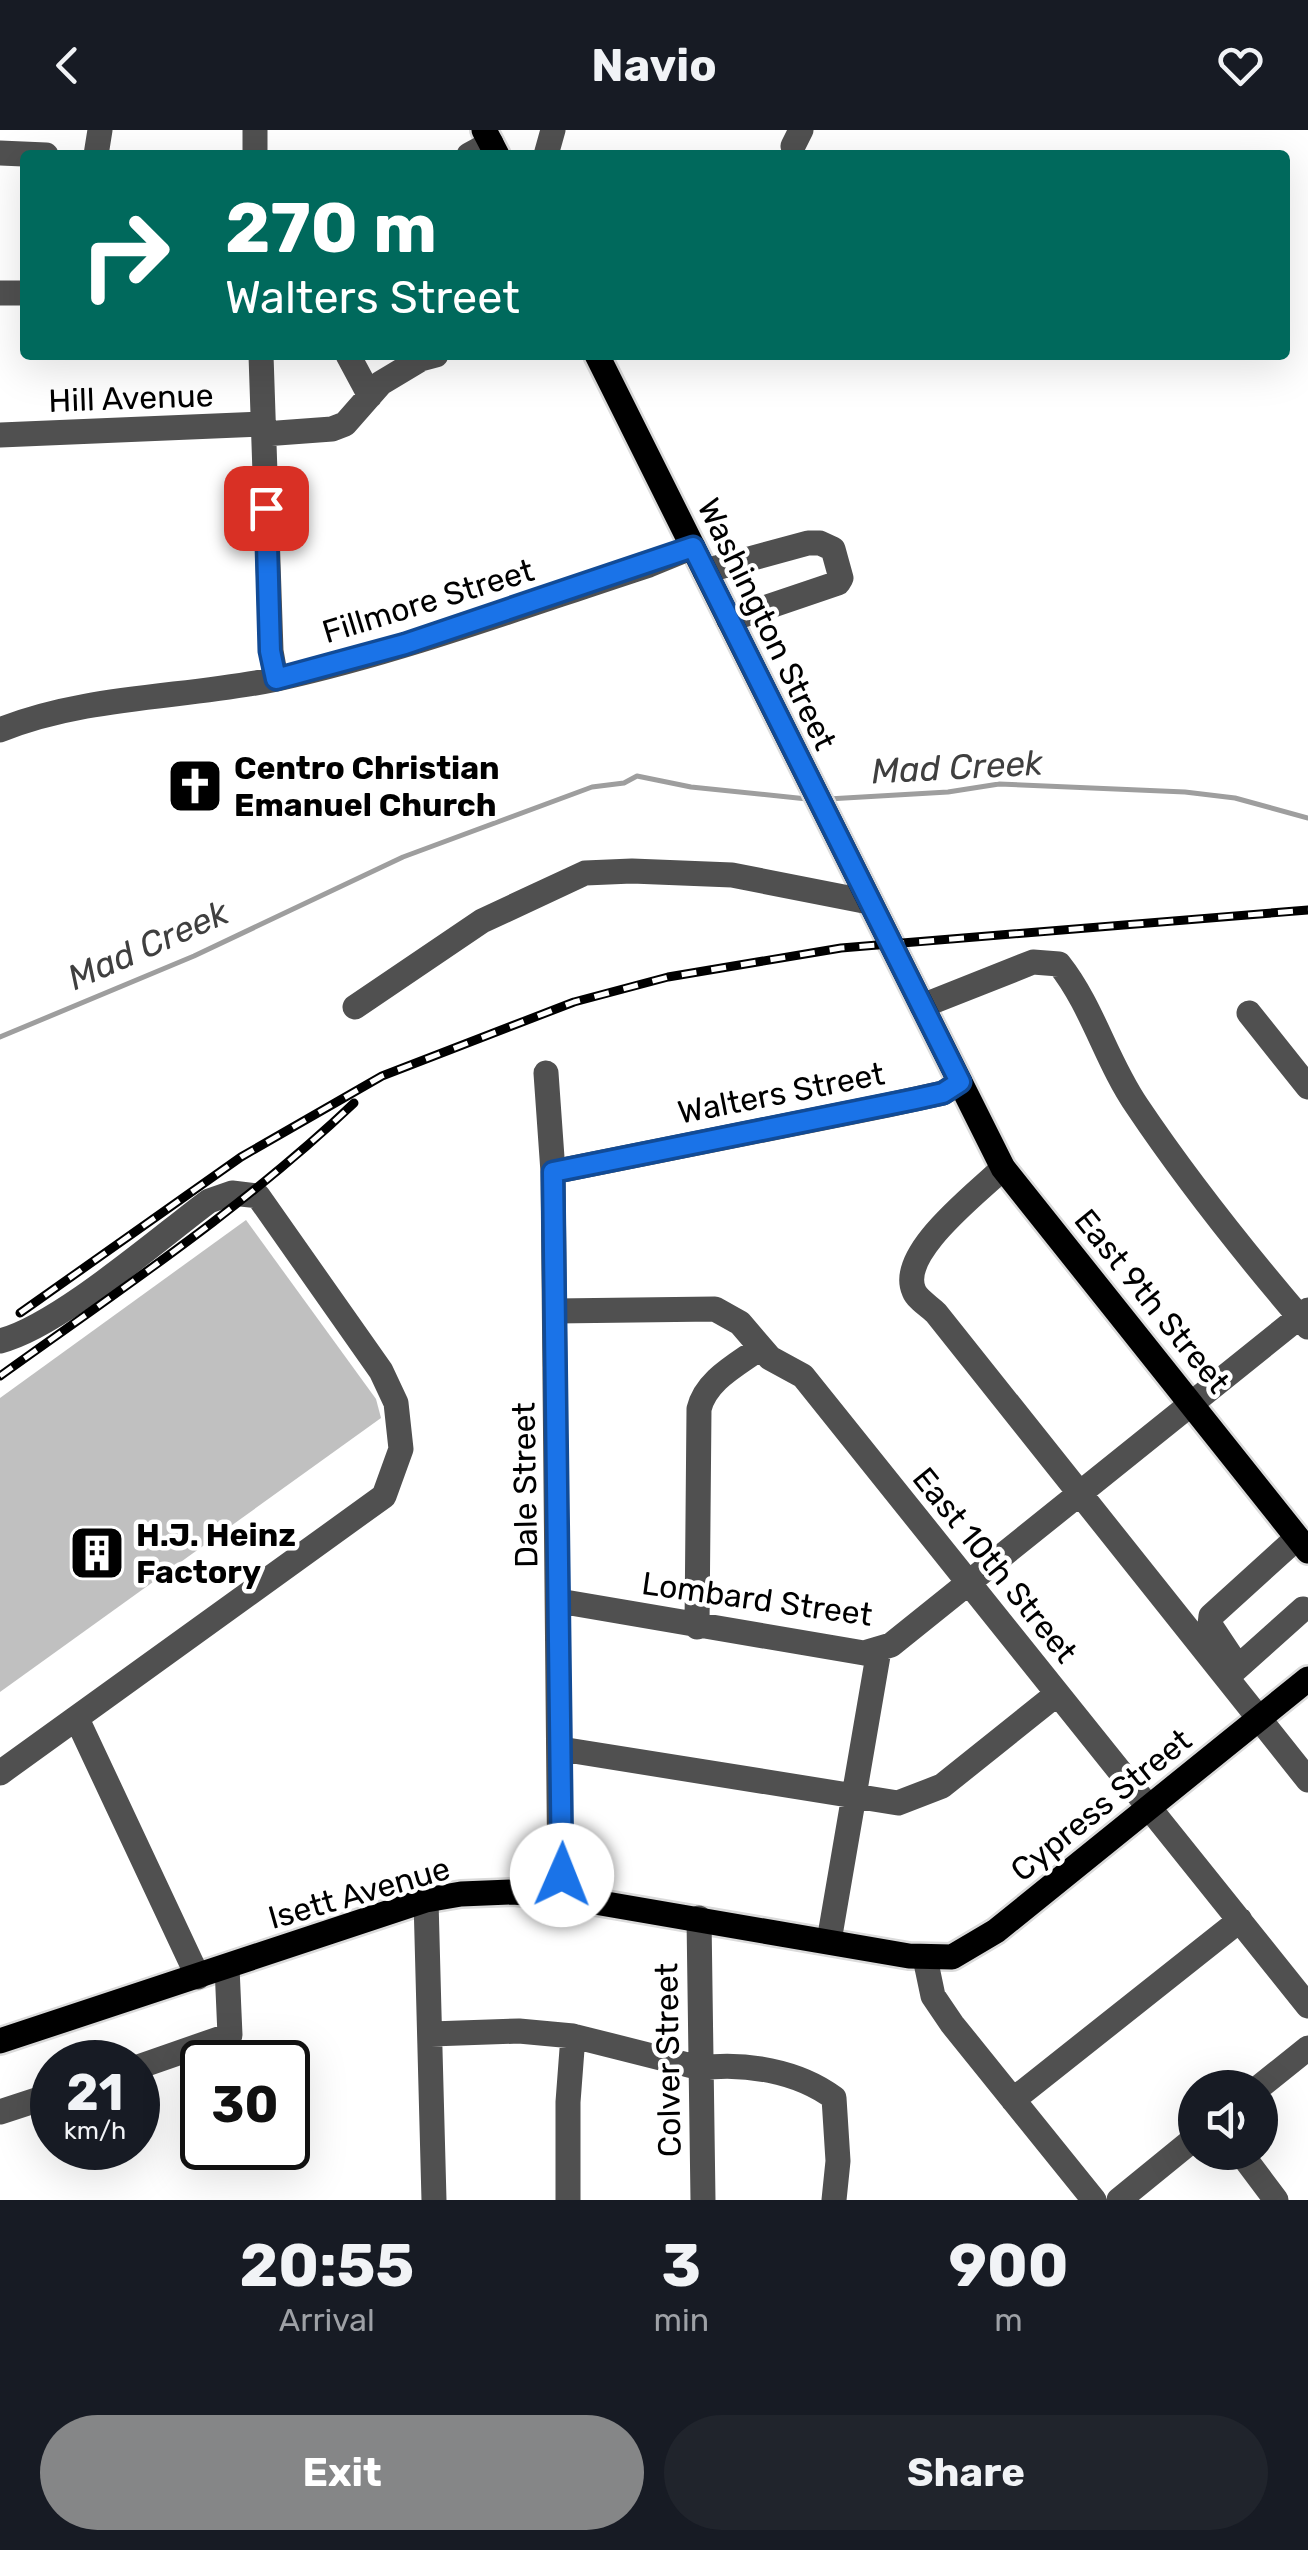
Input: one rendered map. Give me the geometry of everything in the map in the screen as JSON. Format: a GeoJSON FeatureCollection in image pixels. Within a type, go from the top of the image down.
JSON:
{"type":"FeatureCollection","features":[{"type":"Feature","properties":{"kind":"main road","name":"Washington Street"},"geometry":{"type":"LineString","coordinates":[[600,360],[960,1082]]}},
{"type":"Feature","properties":{"kind":"main road","name":"East 9th Street"},"geometry":{"type":"LineString","coordinates":[[960,1082],[1004,1168],[1303,1544]]}},
{"type":"Feature","properties":{"kind":"main road","name":"Cypress Street"},"geometry":{"type":"LineString","coordinates":[[925,1958],[952,1956],[996,1932],[1308,1679]]}},
{"type":"Feature","properties":{"kind":"main road","name":"Isett Avenue"},"geometry":{"type":"LineString","coordinates":[[0,2041],[426,1900],[461,1894],[512,1892],[560,1896],[925,1958]]}},
{"type":"Feature","properties":{"kind":"street"},"geometry":{"type":"LineString","coordinates":[[260,360],[270,651],[276,679]]}},
{"type":"Feature","properties":{"kind":"street"},"geometry":{"type":"LineString","coordinates":[[351,360],[370,396]]}},
{"type":"Feature","properties":{"kind":"street","name":"Hill Avenue"},"geometry":{"type":"LineString","coordinates":[[0,435],[332,429],[356,415],[381,382],[424,360]]}},
{"type":"Feature","properties":{"kind":"street"},"geometry":{"type":"LineString","coordinates":[[705,572],[808,543],[834,549],[841,578],[838,583],[729,620]]}},
{"type":"Feature","properties":{"kind":"street","name":"Fillmore Street"},"geometry":{"type":"LineString","coordinates":[[0,730],[96,706],[276,679],[405,644],[693,547]]}},
{"type":"Feature","properties":{"kind":"street"},"geometry":{"type":"LineString","coordinates":[[355,1007],[482,921],[586,873],[632,870],[732,875],[869,902]]}},
{"type":"Feature","properties":{"kind":"street"},"geometry":{"type":"LineString","coordinates":[[922,1006],[1033,962],[1060,964],[1081,991],[1100,1040],[1135,1104],[1305,1318]]}},
{"type":"Feature","properties":{"kind":"street"},"geometry":{"type":"LineString","coordinates":[[1249,1013],[1308,1086]]}},
{"type":"Feature","properties":{"kind":"street","name":"Dale Street"},"geometry":{"type":"LineString","coordinates":[[546,1073],[553,1172],[560,1896]]}},
{"type":"Feature","properties":{"kind":"street","name":"Walters Street"},"geometry":{"type":"LineString","coordinates":[[553,1172],[943,1093],[960,1082]]}},
{"type":"Feature","properties":{"kind":"street"},"geometry":{"type":"LineString","coordinates":[[1004,1168],[920,1250],[911,1272],[914,1292],[936,1313],[1079,1492],[1232,1672]]}},
{"type":"Feature","properties":{"kind":"street"},"geometry":{"type":"LineString","coordinates":[[0,1340],[20,1336],[52,1317],[209,1201],[232,1192],[251,1194],[258,1196],[288,1235],[381,1371],[396,1403],[401,1448],[384,1496],[0,1773]]}},
{"type":"Feature","properties":{"kind":"street","name":"East 10th Street"},"geometry":{"type":"LineString","coordinates":[[555,1311],[715,1309],[740,1323],[783,1368],[803,1376],[1308,2006]]}},
{"type":"Feature","properties":{"kind":"street","name":"Lombard Street"},"geometry":{"type":"LineString","coordinates":[[558,1601],[864,1653],[879,1650],[1305,1318]]}},
{"type":"Feature","properties":{"kind":"street"},"geometry":{"type":"LineString","coordinates":[[697,1627],[699,1409],[702,1396],[716,1381],[760,1348]]}},
{"type":"Feature","properties":{"kind":"street"},"geometry":{"type":"LineString","coordinates":[[1303,1544],[1211,1616],[1210,1624],[1232,1672],[1260,1718],[1308,1780]]}},
{"type":"Feature","properties":{"kind":"street"},"geometry":{"type":"LineString","coordinates":[[1232,1672],[1303,1609]]}},
{"type":"Feature","properties":{"kind":"street"},"geometry":{"type":"LineString","coordinates":[[829,1941],[879,1650]]}},
{"type":"Feature","properties":{"kind":"street"},"geometry":{"type":"LineString","coordinates":[[561,1749],[898,1802],[942,1786],[1057,1694]]}},
{"type":"Feature","properties":{"kind":"street"},"geometry":{"type":"LineString","coordinates":[[77,1719],[198,1976]]}},
{"type":"Feature","properties":{"kind":"street"},"geometry":{"type":"LineString","coordinates":[[426,1900],[434,2200]]}},
{"type":"Feature","properties":{"kind":"street","name":"Colver Street"},"geometry":{"type":"LineString","coordinates":[[699,1918],[703,2200]]}},
{"type":"Feature","properties":{"kind":"street"},"geometry":{"type":"LineString","coordinates":[[1013,2100],[1240,1920]]}},
{"type":"Feature","properties":{"kind":"street"},"geometry":{"type":"LineString","coordinates":[[925,1958],[934,1996],[1094,2200]]}},
{"type":"Feature","properties":{"kind":"street"},"geometry":{"type":"LineString","coordinates":[[160,2060],[230,2036],[227,1967]]}},
{"type":"Feature","properties":{"kind":"street"},"geometry":{"type":"LineString","coordinates":[[431,2034],[519,2032],[574,2036],[700,2068],[723,2065],[801,2079],[834,2098],[838,2161],[834,2200]]}},
{"type":"Feature","properties":{"kind":"street"},"geometry":{"type":"LineString","coordinates":[[568,2200],[568,2102],[574,2036]]}},
{"type":"Feature","properties":{"kind":"street"},"geometry":{"type":"LineString","coordinates":[[1278,2072],[1308,2048]]}},
{"type":"Feature","properties":{"kind":"street"},"geometry":{"type":"LineString","coordinates":[[0,2112],[30,2102]]}},
{"type":"Feature","properties":{"kind":"street"},"geometry":{"type":"LineString","coordinates":[[1118,2200],[1178,2152]]}},
{"type":"Feature","properties":{"kind":"street"},"geometry":{"type":"LineString","coordinates":[[1254,2170],[1276,2200]]}},
{"type":"Feature","properties":{"kind":"building","name":"H.J. Heinz Factory"},"geometry":{"type":"Polygon","coordinates":[[[246,1220],[376,1399],[381,1418],[0,1692],[0,1398],[246,1220]]]}},
{"type":"Feature","properties":{"kind":"waterway","name":"Mad Creek"},"geometry":{"type":"LineString","coordinates":[[0,1037],[194,956],[403,857],[592,787],[624,783],[637,776],[691,787],[807,799]]}},
{"type":"Feature","properties":{"kind":"waterway","name":"Mad Creek"},"geometry":{"type":"LineString","coordinates":[[828,799],[948,792],[999,784],[1185,792],[1235,798],[1308,818]]}},
{"type":"Feature","properties":{"kind":"railway"},"geometry":{"type":"LineString","coordinates":[[20,1313],[241,1157],[382,1076],[574,1002],[668,977],[841,948],[1308,910]]}},
{"type":"Feature","properties":{"kind":"railway"},"geometry":{"type":"LineString","coordinates":[[0,1376],[226,1212],[354,1103]]}},
{"type":"Feature","properties":{"kind":"place","name":"Centro Christian Emanuel Church"},"geometry":{"type":"Point","coordinates":[195,786]}},
{"type":"Feature","properties":{"kind":"place","name":"H.J. Heinz Factory"},"geometry":{"type":"Point","coordinates":[97,1553]}},
{"type":"Feature","properties":{"kind":"route"},"geometry":{"type":"LineString","coordinates":[[266,508],[270,651],[276,679],[405,644],[649,565],[693,547],[960,1082],[943,1093],[916,1099],[553,1172],[562,1875]]}}]}
